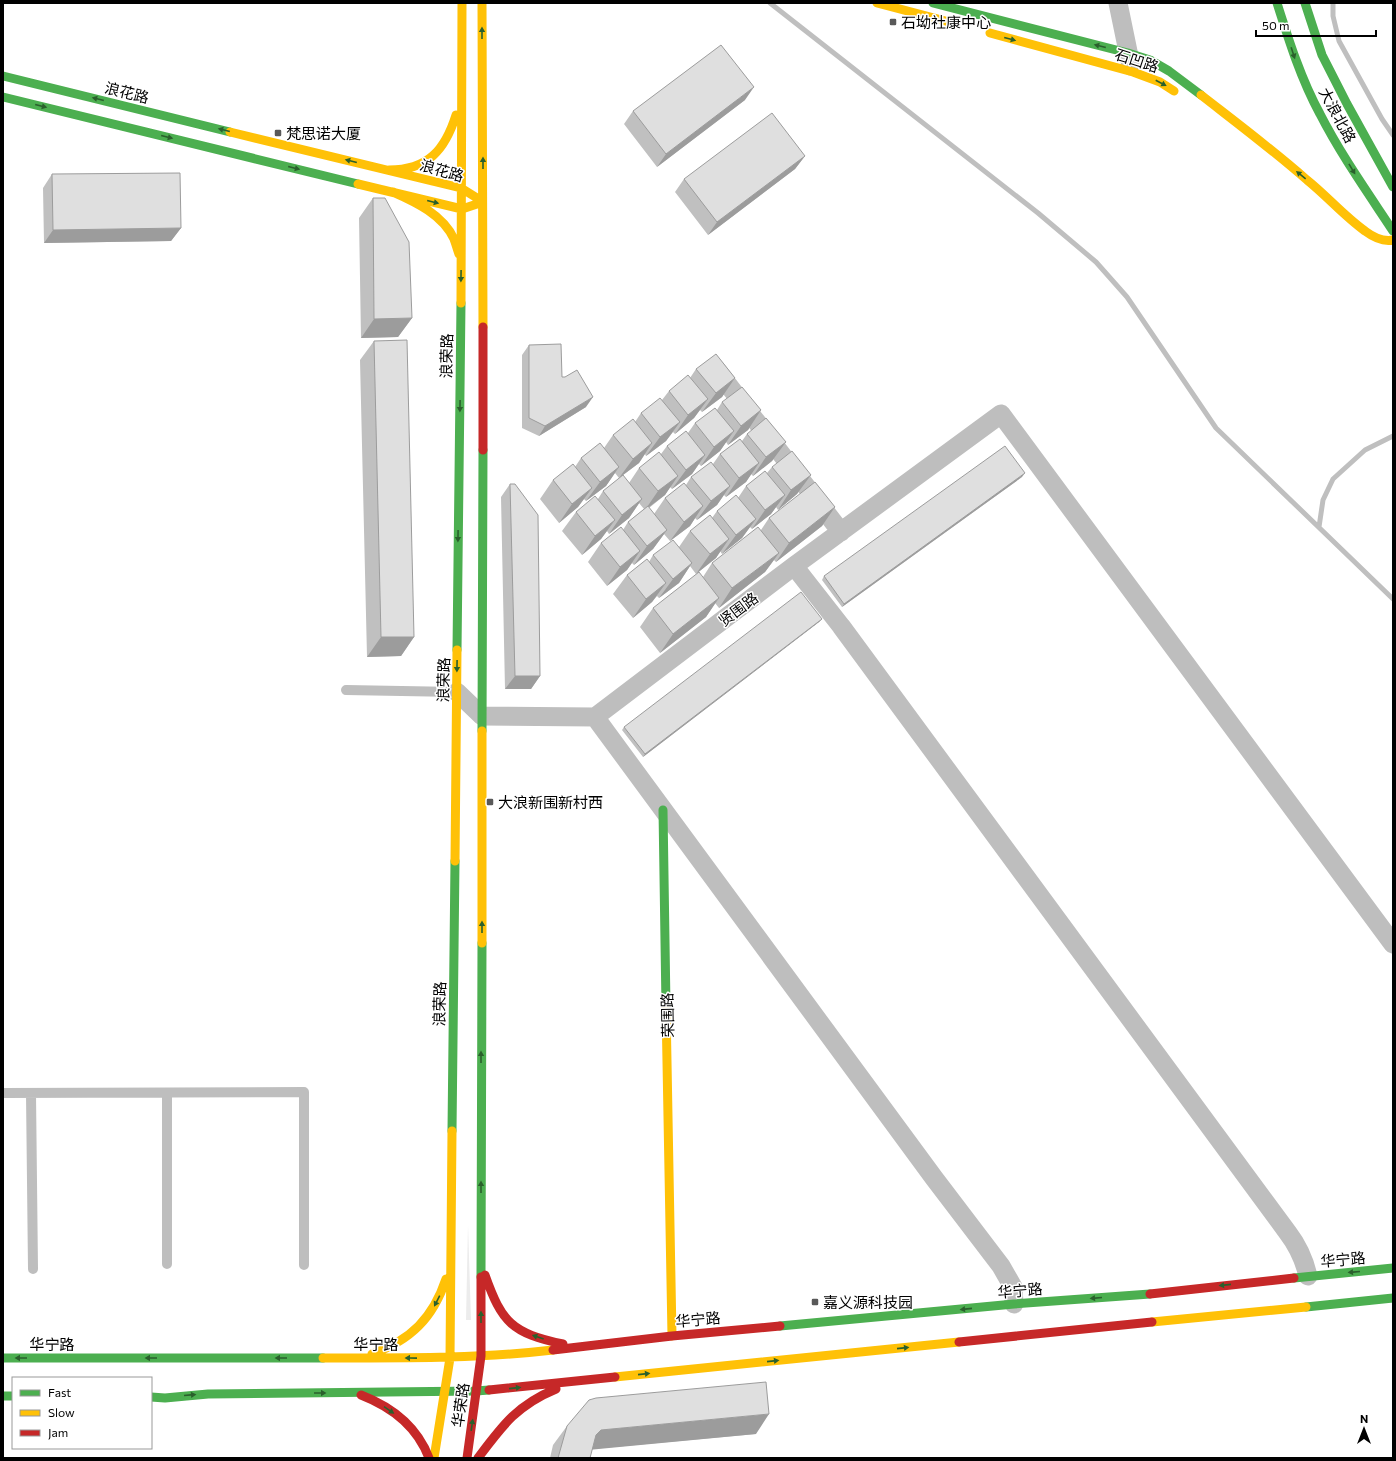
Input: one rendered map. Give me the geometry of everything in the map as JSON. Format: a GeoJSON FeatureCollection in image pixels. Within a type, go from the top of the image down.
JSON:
{"type":"FeatureCollection","features":[{"type":"Feature","properties":{"kind":"main road","name":"浪荣路"},"geometry":{"type":"LineString","coordinates":[[450,1358],[462,209],[462,3]]}},
{"type":"Feature","properties":{"kind":"main road"},"geometry":{"type":"LineString","coordinates":[[481,1356],[482,3]]}},
{"type":"Feature","properties":{"kind":"main road"},"geometry":{"type":"LineString","coordinates":[[877,3],[965,27]]}},
{"type":"Feature","properties":{"kind":"main road","name":"石凹路"},"geometry":{"type":"LineString","coordinates":[[933,3],[1150,60],[1169,71],[1247,130],[1308,180],[1365,231],[1377,238],[1393,240]]}},
{"type":"Feature","properties":{"kind":"main road","name":"大浪北路"},"geometry":{"type":"LineString","coordinates":[[1277,3],[1295,59],[1320,114],[1363,186],[1393,231]]}},
{"type":"Feature","properties":{"kind":"main road","name":"大浪北路"},"geometry":{"type":"LineString","coordinates":[[1305,3],[1322,55],[1393,187]]}},
{"type":"Feature","properties":{"kind":"main road","name":"石凹路"},"geometry":{"type":"LineString","coordinates":[[980,31],[1133,72],[1160,82],[1178,94]]}},
{"type":"Feature","properties":{"kind":"main road","name":"浪花路"},"geometry":{"type":"LineString","coordinates":[[3,76],[462,188],[483,202]]}},
{"type":"Feature","properties":{"kind":"main road"},"geometry":{"type":"LineString","coordinates":[[3,97],[462,209],[483,202]]}},
{"type":"Feature","properties":{"kind":"main road"},"geometry":{"type":"LineString","coordinates":[[389,170],[407,169],[422,164],[432,158],[447,140],[452,129],[461,98]]}},
{"type":"Feature","properties":{"kind":"main road","name":"石凹路"},"geometry":{"type":"LineString","coordinates":[[1293,180],[1351,219]]}},
{"type":"Feature","properties":{"kind":"main road"},"geometry":{"type":"LineString","coordinates":[[392,192],[422,207],[443,225],[454,239],[461,260]]}},
{"type":"Feature","properties":{"kind":"main road","name":"荣围路"},"geometry":{"type":"LineString","coordinates":[[663,810],[672,1336]]}},
{"type":"Feature","properties":{"kind":"main road"},"geometry":{"type":"LineString","coordinates":[[481,1253],[484,1273],[489,1286],[505,1318],[512,1325],[532,1335],[550,1341],[576,1346]]}},
{"type":"Feature","properties":{"kind":"main road"},"geometry":{"type":"LineString","coordinates":[[360,1358],[380,1352],[409,1336],[421,1326],[429,1317],[436,1303],[444,1286],[451,1264]]}},
{"type":"Feature","properties":{"kind":"main road","name":"华宁路"},"geometry":{"type":"LineString","coordinates":[[3,1358],[450,1358],[519,1354],[576,1346],[672,1336],[1014,1304],[1149,1294],[1393,1268]]}},
{"type":"Feature","properties":{"kind":"main road"},"geometry":{"type":"LineString","coordinates":[[152,1398],[208,1394],[476,1392],[1125,1324],[1393,1298]]}},
{"type":"Feature","properties":{"kind":"main road","name":"华荣路"},"geometry":{"type":"LineString","coordinates":[[467,1458],[481,1356]]}},
{"type":"Feature","properties":{"kind":"main road","name":"华荣路"},"geometry":{"type":"LineString","coordinates":[[434,1458],[450,1358]]}},
{"type":"Feature","properties":{"kind":"main road"},"geometry":{"type":"LineString","coordinates":[[478,1458],[503,1424],[517,1410],[548,1392],[578,1381]]}},
{"type":"Feature","properties":{"kind":"main road"},"geometry":{"type":"LineString","coordinates":[[354,1393],[379,1404],[403,1420],[422,1441],[429,1458]]}},
{"type":"Feature","properties":{"kind":"street"},"geometry":{"type":"LineString","coordinates":[[1118,3],[1133,72]]}},
{"type":"Feature","properties":{"kind":"street"},"geometry":{"type":"LineString","coordinates":[[716,369],[841,532]]}},
{"type":"Feature","properties":{"kind":"street","name":"贤围路"},"geometry":{"type":"LineString","coordinates":[[595,717],[794,566],[1001,414],[1393,944]]}},
{"type":"Feature","properties":{"kind":"street"},"geometry":{"type":"LineString","coordinates":[[794,566],[841,626],[1291,1237],[1298,1247],[1305,1263],[1308,1276]]}},
{"type":"Feature","properties":{"kind":"street"},"geometry":{"type":"LineString","coordinates":[[457,692],[482,716],[595,717],[934,1178],[1001,1266],[1013,1287],[1014,1304]]}},
{"type":"Feature","properties":{"kind":"lane"},"geometry":{"type":"LineString","coordinates":[[346,690],[457,692]]}},
{"type":"Feature","properties":{"kind":"lane"},"geometry":{"type":"LineString","coordinates":[[3,1093],[304,1092],[304,1265]]}},
{"type":"Feature","properties":{"kind":"lane"},"geometry":{"type":"LineString","coordinates":[[167,1093],[167,1264]]}},
{"type":"Feature","properties":{"kind":"lane"},"geometry":{"type":"LineString","coordinates":[[31,1094],[33,1269]]}},
{"type":"Feature","properties":{"kind":"shaded area"},"geometry":{"type":"Polygon","coordinates":[[[468,1225],[471,1320],[466,1320],[468,1225]]]}},
{"type":"Feature","properties":{"kind":"building"},"geometry":{"type":"Polygon","coordinates":[[[721,45],[754,87],[666,154],[633,111],[721,45]]]}},
{"type":"Feature","properties":{"kind":"building"},"geometry":{"type":"Polygon","coordinates":[[[772,113],[805,156],[717,222],[684,179],[772,113]]]}},
{"type":"Feature","properties":{"kind":"building"},"geometry":{"type":"Polygon","coordinates":[[[180,173],[181,228],[53,230],[52,174],[180,173]]]}},
{"type":"Feature","properties":{"kind":"building"},"geometry":{"type":"Polygon","coordinates":[[[373,198],[385,198],[409,242],[412,318],[374,319],[373,198]]]}},
{"type":"Feature","properties":{"kind":"building"},"geometry":{"type":"Polygon","coordinates":[[[407,340],[414,637],[381,637],[374,341],[407,340]]]}},
{"type":"Feature","properties":{"kind":"building"},"geometry":{"type":"Polygon","coordinates":[[[561,344],[562,377],[565,377],[577,370],[593,397],[545,426],[529,418],[529,345],[561,344]]]}},
{"type":"Feature","properties":{"kind":"building"},"geometry":{"type":"Polygon","coordinates":[[[716,354],[735,378],[716,393],[696,369],[716,354]]]}},
{"type":"Feature","properties":{"kind":"building"},"geometry":{"type":"Polygon","coordinates":[[[688,375],[708,399],[688,415],[669,391],[688,375]]]}},
{"type":"Feature","properties":{"kind":"building"},"geometry":{"type":"Polygon","coordinates":[[[742,387],[761,410],[741,426],[722,402],[742,387]]]}},
{"type":"Feature","properties":{"kind":"building"},"geometry":{"type":"Polygon","coordinates":[[[660,398],[680,422],[660,437],[641,413],[660,398]]]}},
{"type":"Feature","properties":{"kind":"building"},"geometry":{"type":"Polygon","coordinates":[[[715,408],[734,431],[714,447],[695,423],[715,408]]]}},
{"type":"Feature","properties":{"kind":"building"},"geometry":{"type":"Polygon","coordinates":[[[766,418],[786,442],[766,457],[747,434],[766,418]]]}},
{"type":"Feature","properties":{"kind":"building"},"geometry":{"type":"Polygon","coordinates":[[[633,419],[652,443],[633,459],[613,435],[633,419]]]}},
{"type":"Feature","properties":{"kind":"building"},"geometry":{"type":"Polygon","coordinates":[[[686,431],[705,455],[686,470],[667,446],[686,431]]]}},
{"type":"Feature","properties":{"kind":"building"},"geometry":{"type":"Polygon","coordinates":[[[740,439],[759,463],[739,478],[720,454],[740,439]]]}},
{"type":"Feature","properties":{"kind":"building"},"geometry":{"type":"Polygon","coordinates":[[[600,443],[619,467],[600,482],[581,458],[600,443]]]}},
{"type":"Feature","properties":{"kind":"building"},"geometry":{"type":"Polygon","coordinates":[[[1005,446],[1025,473],[844,604],[824,576],[1005,446]]]}},
{"type":"Feature","properties":{"kind":"building"},"geometry":{"type":"Polygon","coordinates":[[[792,451],[811,475],[791,490],[772,467],[792,451]]]}},
{"type":"Feature","properties":{"kind":"building"},"geometry":{"type":"Polygon","coordinates":[[[659,452],[678,476],[658,491],[639,468],[659,452]]]}},
{"type":"Feature","properties":{"kind":"building"},"geometry":{"type":"Polygon","coordinates":[[[711,462],[730,486],[711,501],[691,477],[711,462]]]}},
{"type":"Feature","properties":{"kind":"building"},"geometry":{"type":"Polygon","coordinates":[[[573,464],[592,488],[572,504],[553,480],[573,464]]]}},
{"type":"Feature","properties":{"kind":"building"},"geometry":{"type":"Polygon","coordinates":[[[765,471],[785,495],[765,510],[746,486],[765,471]]]}},
{"type":"Feature","properties":{"kind":"building"},"geometry":{"type":"Polygon","coordinates":[[[623,475],[642,499],[622,515],[603,491],[623,475]]]}},
{"type":"Feature","properties":{"kind":"building"},"geometry":{"type":"Polygon","coordinates":[[[815,482],[835,507],[789,543],[769,518],[815,482]]]}},
{"type":"Feature","properties":{"kind":"building"},"geometry":{"type":"Polygon","coordinates":[[[684,483],[703,506],[684,522],[665,498],[684,483]]]}},
{"type":"Feature","properties":{"kind":"building"},"geometry":{"type":"Polygon","coordinates":[[[510,484],[515,484],[538,515],[540,676],[515,676],[510,484]]]}},
{"type":"Feature","properties":{"kind":"building"},"geometry":{"type":"Polygon","coordinates":[[[736,495],[756,519],[736,535],[717,511],[736,495]]]}},
{"type":"Feature","properties":{"kind":"building"},"geometry":{"type":"Polygon","coordinates":[[[595,496],[615,520],[595,536],[576,512],[595,496]]]}},
{"type":"Feature","properties":{"kind":"building"},"geometry":{"type":"Polygon","coordinates":[[[648,506],[667,530],[647,546],[628,522],[648,506]]]}},
{"type":"Feature","properties":{"kind":"building"},"geometry":{"type":"Polygon","coordinates":[[[710,515],[729,539],[710,554],[690,531],[710,515]]]}},
{"type":"Feature","properties":{"kind":"building"},"geometry":{"type":"Polygon","coordinates":[[[621,527],[640,551],[620,567],[601,543],[621,527]]]}},
{"type":"Feature","properties":{"kind":"building"},"geometry":{"type":"Polygon","coordinates":[[[758,527],[779,553],[732,588],[712,563],[758,527]]]}},
{"type":"Feature","properties":{"kind":"building"},"geometry":{"type":"Polygon","coordinates":[[[673,540],[692,563],[673,579],[653,555],[673,540]]]}},
{"type":"Feature","properties":{"kind":"building"},"geometry":{"type":"Polygon","coordinates":[[[647,559],[666,583],[646,599],[627,575],[647,559]]]}},
{"type":"Feature","properties":{"kind":"building"},"geometry":{"type":"Polygon","coordinates":[[[699,572],[719,598],[673,634],[653,608],[699,572]]]}},
{"type":"Feature","properties":{"kind":"building"},"geometry":{"type":"Polygon","coordinates":[[[801,592],[822,619],[645,754],[624,727],[801,592]]]}},
{"type":"Feature","properties":{"kind":"building"},"geometry":{"type":"Polygon","coordinates":[[[766,1382],[769,1414],[601,1430],[596,1435],[590,1458],[558,1458],[567,1426],[589,1400],[596,1398],[766,1382]]]}},
{"type":"Feature","properties":{"kind":"waterway"},"geometry":{"type":"LineString","coordinates":[[770,3],[1038,213],[1096,262],[1127,297],[1216,428],[1393,599]]}},
{"type":"Feature","properties":{"kind":"waterway"},"geometry":{"type":"LineString","coordinates":[[1333,3],[1333,16],[1339,41],[1382,119],[1393,135]]}},
{"type":"Feature","properties":{"kind":"waterway"},"geometry":{"type":"LineString","coordinates":[[1319,527],[1323,500],[1333,479],[1365,450],[1393,436]]}},
{"type":"Feature","properties":{"kind":"traffic: fast"},"geometry":{"type":"LineString","coordinates":[[933,3],[1150,60],[1169,71],[1201,95]]}},
{"type":"Feature","properties":{"kind":"traffic: fast"},"geometry":{"type":"LineString","coordinates":[[1277,3],[1296,60],[1313,101],[1346,159],[1393,231]]}},
{"type":"Feature","properties":{"kind":"traffic: fast"},"geometry":{"type":"LineString","coordinates":[[1305,3],[1322,55],[1393,187]]}},
{"type":"Feature","properties":{"kind":"traffic: fast"},"geometry":{"type":"LineString","coordinates":[[3,76],[230,132]]}},
{"type":"Feature","properties":{"kind":"traffic: fast"},"geometry":{"type":"LineString","coordinates":[[3,97],[358,184]]}},
{"type":"Feature","properties":{"kind":"traffic: fast"},"geometry":{"type":"LineString","coordinates":[[457,650],[461,303]]}},
{"type":"Feature","properties":{"kind":"traffic: fast"},"geometry":{"type":"LineString","coordinates":[[482,731],[483,450]]}},
{"type":"Feature","properties":{"kind":"traffic: fast"},"geometry":{"type":"LineString","coordinates":[[663,810],[666,1007]]}},
{"type":"Feature","properties":{"kind":"traffic: fast"},"geometry":{"type":"LineString","coordinates":[[452,1131],[455,861]]}},
{"type":"Feature","properties":{"kind":"traffic: fast"},"geometry":{"type":"LineString","coordinates":[[481,1277],[482,943]]}},
{"type":"Feature","properties":{"kind":"traffic: fast"},"geometry":{"type":"LineString","coordinates":[[1294,1278],[1393,1268]]}},
{"type":"Feature","properties":{"kind":"traffic: fast"},"geometry":{"type":"LineString","coordinates":[[780,1326],[1014,1304],[1150,1294]]}},
{"type":"Feature","properties":{"kind":"traffic: fast"},"geometry":{"type":"LineString","coordinates":[[1306,1307],[1393,1298]]}},
{"type":"Feature","properties":{"kind":"traffic: fast"},"geometry":{"type":"LineString","coordinates":[[3,1358],[323,1358]]}},
{"type":"Feature","properties":{"kind":"traffic: fast"},"geometry":{"type":"LineString","coordinates":[[152,1397],[165,1398],[208,1394],[489,1390]]}},
{"type":"Feature","properties":{"kind":"traffic: fast"},"geometry":{"type":"LineString","coordinates":[[3,1396],[12,1396]]}},
{"type":"Feature","properties":{"kind":"traffic: slow"},"geometry":{"type":"LineString","coordinates":[[461,303],[462,3]]}},
{"type":"Feature","properties":{"kind":"traffic: slow"},"geometry":{"type":"LineString","coordinates":[[482,3],[483,327]]}},
{"type":"Feature","properties":{"kind":"traffic: slow"},"geometry":{"type":"LineString","coordinates":[[877,3],[953,23]]}},
{"type":"Feature","properties":{"kind":"traffic: slow"},"geometry":{"type":"LineString","coordinates":[[990,33],[1133,72],[1160,82],[1174,91]]}},
{"type":"Feature","properties":{"kind":"traffic: slow"},"geometry":{"type":"LineString","coordinates":[[1201,95],[1281,158],[1365,231],[1378,238],[1393,240]]}},
{"type":"Feature","properties":{"kind":"traffic: slow"},"geometry":{"type":"LineString","coordinates":[[389,170],[403,169],[414,166],[433,156],[446,138],[456,115]]}},
{"type":"Feature","properties":{"kind":"traffic: slow"},"geometry":{"type":"LineString","coordinates":[[230,132],[461,188],[477,198]]}},
{"type":"Feature","properties":{"kind":"traffic: slow"},"geometry":{"type":"LineString","coordinates":[[358,184],[462,209],[480,203]]}},
{"type":"Feature","properties":{"kind":"traffic: slow"},"geometry":{"type":"LineString","coordinates":[[393,192],[420,205],[436,216],[449,230],[459,254]]}},
{"type":"Feature","properties":{"kind":"traffic: slow"},"geometry":{"type":"LineString","coordinates":[[455,861],[457,650]]}},
{"type":"Feature","properties":{"kind":"traffic: slow"},"geometry":{"type":"LineString","coordinates":[[482,731],[482,943]]}},
{"type":"Feature","properties":{"kind":"traffic: slow"},"geometry":{"type":"LineString","coordinates":[[666,1007],[672,1336]]}},
{"type":"Feature","properties":{"kind":"traffic: slow"},"geometry":{"type":"LineString","coordinates":[[434,1458],[450,1358],[452,1131]]}},
{"type":"Feature","properties":{"kind":"traffic: slow"},"geometry":{"type":"LineString","coordinates":[[372,1354],[398,1342],[419,1326],[441,1293],[446,1279]]}},
{"type":"Feature","properties":{"kind":"traffic: slow"},"geometry":{"type":"LineString","coordinates":[[1152,1322],[1306,1307]]}},
{"type":"Feature","properties":{"kind":"traffic: slow"},"geometry":{"type":"LineString","coordinates":[[615,1377],[959,1342]]}},
{"type":"Feature","properties":{"kind":"traffic: slow"},"geometry":{"type":"LineString","coordinates":[[323,1358],[467,1356],[553,1350]]}},
{"type":"Feature","properties":{"kind":"traffic: jam"},"geometry":{"type":"LineString","coordinates":[[483,327],[483,450]]}},
{"type":"Feature","properties":{"kind":"traffic: jam"},"geometry":{"type":"LineString","coordinates":[[485,1275],[497,1304],[511,1323],[520,1330],[532,1335],[563,1344]]}},
{"type":"Feature","properties":{"kind":"traffic: jam"},"geometry":{"type":"LineString","coordinates":[[467,1458],[481,1356],[481,1277]]}},
{"type":"Feature","properties":{"kind":"traffic: jam"},"geometry":{"type":"LineString","coordinates":[[1150,1294],[1294,1278]]}},
{"type":"Feature","properties":{"kind":"traffic: jam"},"geometry":{"type":"LineString","coordinates":[[959,1342],[1152,1322]]}},
{"type":"Feature","properties":{"kind":"traffic: jam"},"geometry":{"type":"LineString","coordinates":[[553,1350],[672,1336],[780,1326]]}},
{"type":"Feature","properties":{"kind":"traffic: jam"},"geometry":{"type":"LineString","coordinates":[[489,1390],[615,1377]]}},
{"type":"Feature","properties":{"kind":"traffic: jam"},"geometry":{"type":"LineString","coordinates":[[478,1458],[503,1426],[521,1409],[542,1395],[556,1389]]}},
{"type":"Feature","properties":{"kind":"traffic: jam"},"geometry":{"type":"LineString","coordinates":[[361,1395],[383,1405],[402,1419],[418,1436],[429,1458]]}},
{"type":"Feature","properties":{"kind":"place","name":"石坳社康中心"},"geometry":{"type":"Point","coordinates":[893,22]}},
{"type":"Feature","properties":{"kind":"place","name":"梵思诺大厦"},"geometry":{"type":"Point","coordinates":[278,133]}},
{"type":"Feature","properties":{"kind":"place","name":"大浪新围新村西"},"geometry":{"type":"Point","coordinates":[490,802]}},
{"type":"Feature","properties":{"kind":"place","name":"嘉义源科技园"},"geometry":{"type":"Point","coordinates":[815,1302]}}]}
